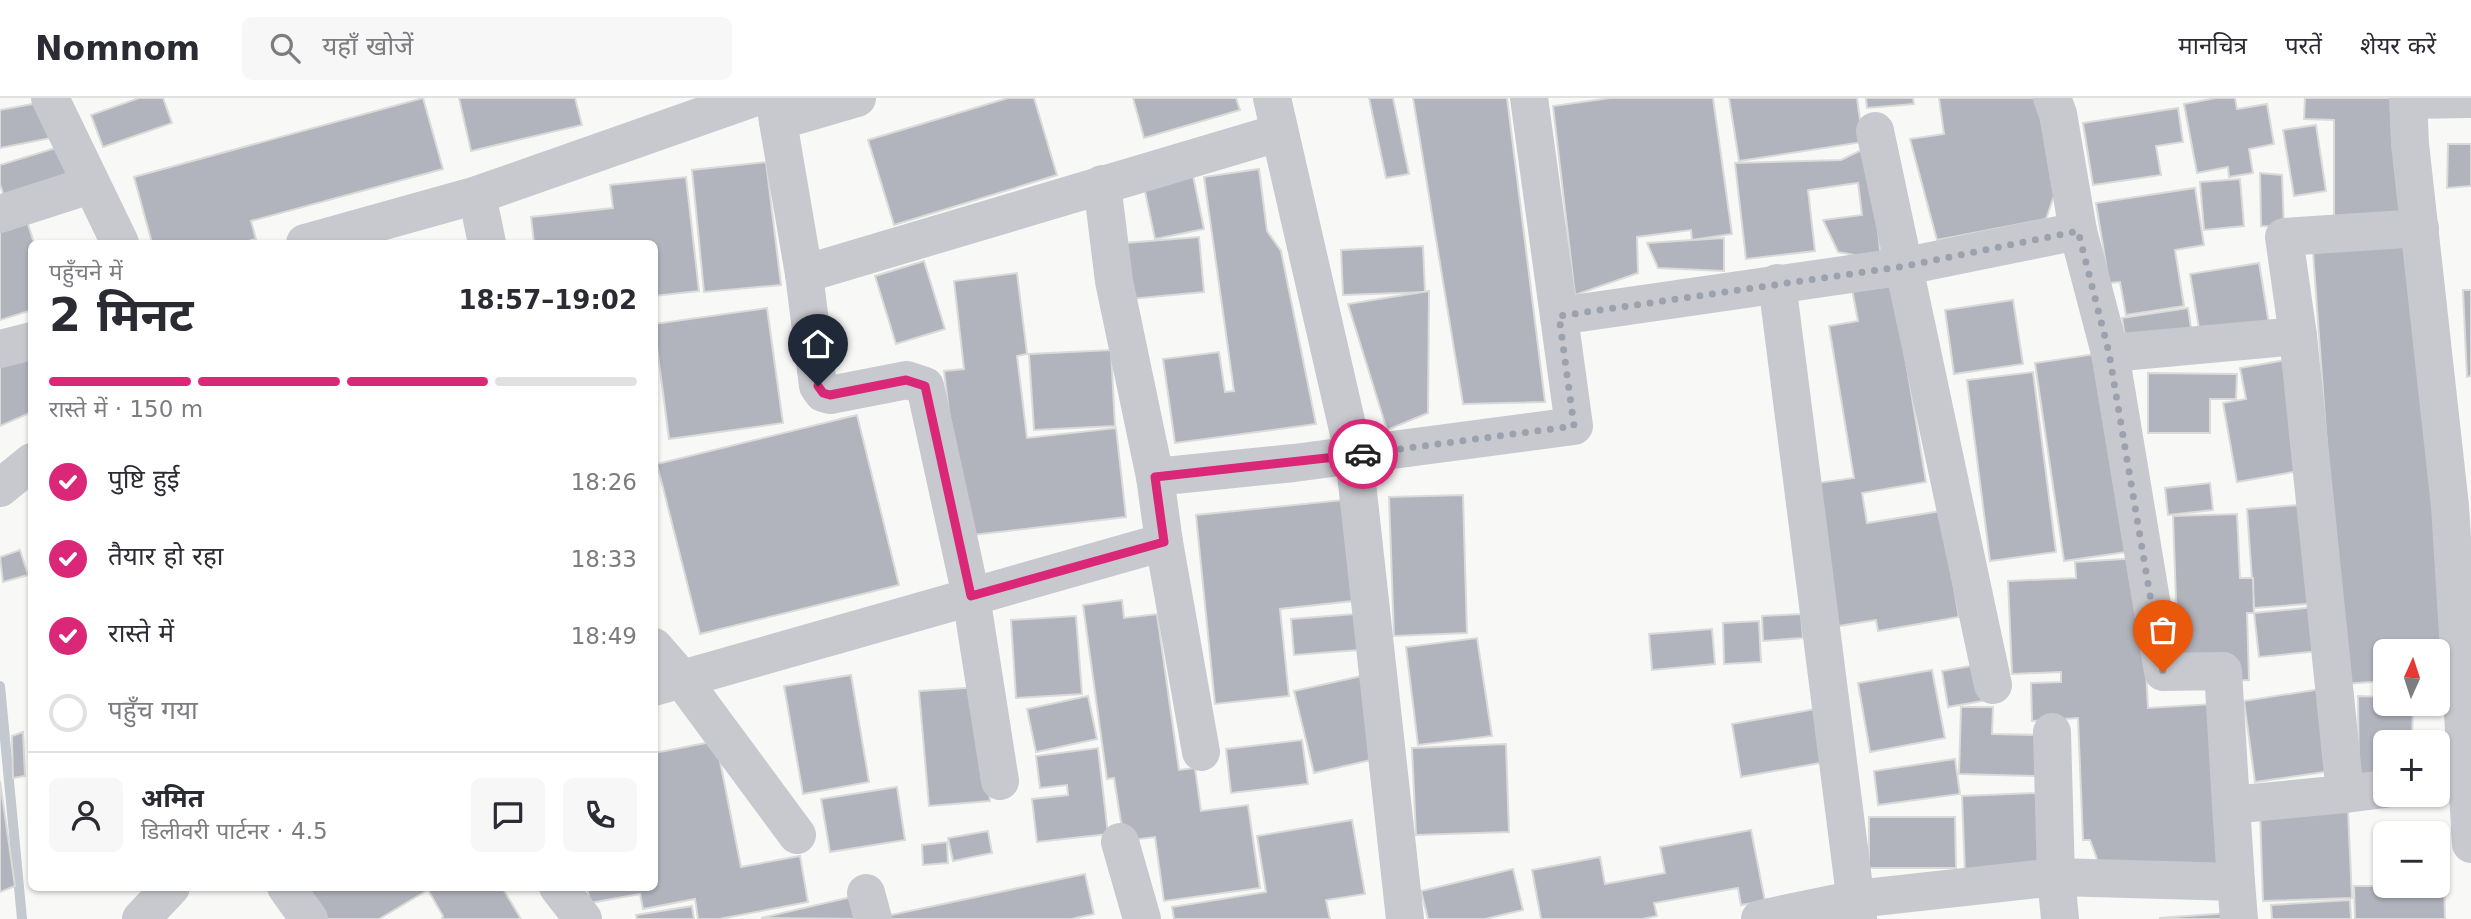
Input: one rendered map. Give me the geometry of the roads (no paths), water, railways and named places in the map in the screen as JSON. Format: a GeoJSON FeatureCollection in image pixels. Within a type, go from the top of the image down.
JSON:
{"type":"FeatureCollection","features":[{"type":"Feature","properties":{"kind":"street"},"geometry":{"type":"LineString","coordinates":[[50,98],[118,240]]}},
{"type":"Feature","properties":{"kind":"street"},"geometry":{"type":"LineString","coordinates":[[316,240],[477,195],[768,106],[858,98]]}},
{"type":"Feature","properties":{"kind":"street"},"geometry":{"type":"LineString","coordinates":[[1155,477],[1354,456],[1574,426],[1529,98]]}},
{"type":"Feature","properties":{"kind":"street"},"geometry":{"type":"LineString","coordinates":[[1760,919],[1857,909],[2056,877],[2238,900],[2223,671],[2163,672],[2109,353],[2078,231],[2058,114],[2052,98]]}},
{"type":"Feature","properties":{"kind":"street"},"geometry":{"type":"LineString","coordinates":[[2471,99],[2409,99],[2450,506],[2459,779],[2471,844]]}},
{"type":"Feature","properties":{"kind":"street"},"geometry":{"type":"LineString","coordinates":[[768,106],[804,274],[818,386],[823,393],[830,395],[906,380],[925,386],[971,596],[1000,781]]}},
{"type":"Feature","properties":{"kind":"street"},"geometry":{"type":"LineString","coordinates":[[804,274],[1102,184],[1275,115],[1354,456],[1405,919]]}},
{"type":"Feature","properties":{"kind":"street"},"geometry":{"type":"LineString","coordinates":[[1875,131],[1906,266],[1993,685]]}},
{"type":"Feature","properties":{"kind":"street"},"geometry":{"type":"LineString","coordinates":[[1102,184],[1114,281],[1155,477],[1201,752]]}},
{"type":"Feature","properties":{"kind":"street"},"geometry":{"type":"LineString","coordinates":[[0,214],[90,185]]}},
{"type":"Feature","properties":{"kind":"street"},"geometry":{"type":"LineString","coordinates":[[477,195],[486,240]]}},
{"type":"Feature","properties":{"kind":"street"},"geometry":{"type":"LineString","coordinates":[[2345,794],[2298,336],[2284,237],[2420,228]]}},
{"type":"Feature","properties":{"kind":"street"},"geometry":{"type":"LineString","coordinates":[[1559,316],[1777,282],[1906,266],[2078,231]]}},
{"type":"Feature","properties":{"kind":"street"},"geometry":{"type":"LineString","coordinates":[[1777,282],[1857,909]]}},
{"type":"Feature","properties":{"kind":"street"},"geometry":{"type":"LineString","coordinates":[[2109,353],[2298,336]]}},
{"type":"Feature","properties":{"kind":"street"},"geometry":{"type":"LineString","coordinates":[[0,349],[28,342]]}},
{"type":"Feature","properties":{"kind":"street"},"geometry":{"type":"LineString","coordinates":[[0,488],[28,465]]}},
{"type":"Feature","properties":{"kind":"street"},"geometry":{"type":"LineString","coordinates":[[668,682],[1164,542]]}},
{"type":"Feature","properties":{"kind":"street"},"geometry":{"type":"LineString","coordinates":[[658,657],[668,682],[797,835]]}},
{"type":"Feature","properties":{"kind":"street"},"geometry":{"type":"LineString","coordinates":[[2052,732],[2056,877],[2060,919]]}},
{"type":"Feature","properties":{"kind":"street"},"geometry":{"type":"LineString","coordinates":[[2231,805],[2373,790]]}},
{"type":"Feature","properties":{"kind":"street"},"geometry":{"type":"LineString","coordinates":[[1120,842],[1142,919]]}},
{"type":"Feature","properties":{"kind":"street"},"geometry":{"type":"LineString","coordinates":[[141,919],[168,891]]}},
{"type":"Feature","properties":{"kind":"street"},"geometry":{"type":"LineString","coordinates":[[289,891],[309,919]]}},
{"type":"Feature","properties":{"kind":"street"},"geometry":{"type":"LineString","coordinates":[[561,891],[583,919]]}},
{"type":"Feature","properties":{"kind":"waterway"},"geometry":{"type":"LineString","coordinates":[[0,686],[22,919]]}}]}
